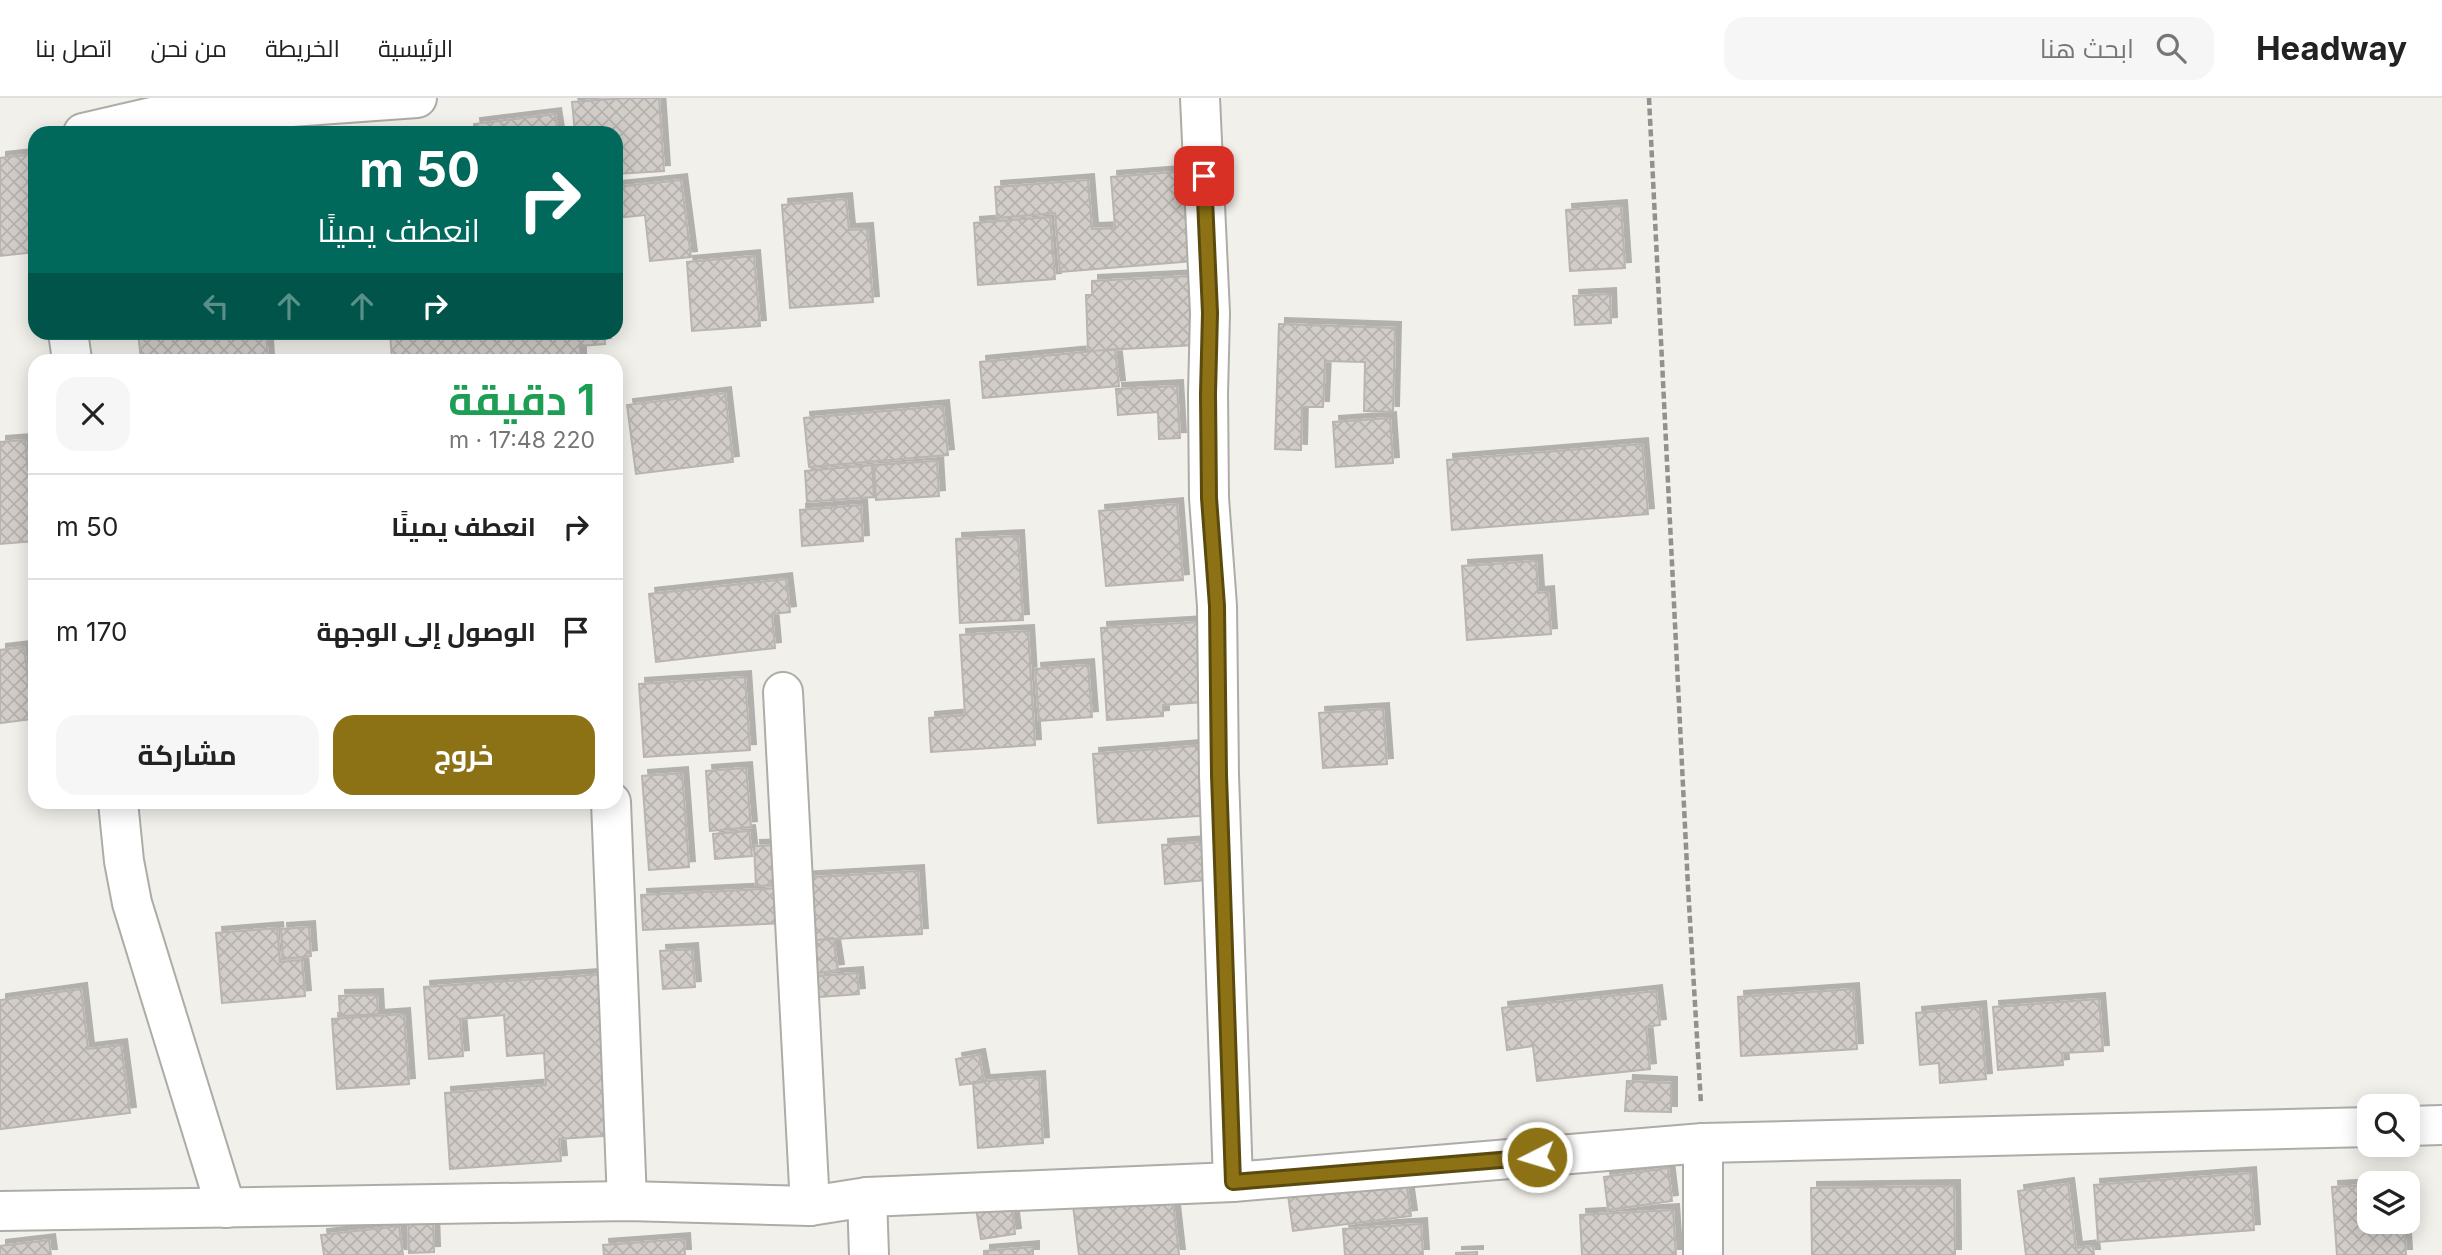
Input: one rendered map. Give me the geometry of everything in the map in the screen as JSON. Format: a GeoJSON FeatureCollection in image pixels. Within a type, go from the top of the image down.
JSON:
{"type":"FeatureCollection","features":[{"type":"Feature","properties":{"kind":"street"},"geometry":{"type":"LineString","coordinates":[[113,126],[152,117],[417,98]]}},
{"type":"Feature","properties":{"kind":"street"},"geometry":{"type":"LineString","coordinates":[[1200,98],[1210,313],[1209,498],[1217,606],[1219,775],[1233,1182]]}},
{"type":"Feature","properties":{"kind":"street"},"geometry":{"type":"LineString","coordinates":[[783,692],[810,1206]]}},
{"type":"Feature","properties":{"kind":"street"},"geometry":{"type":"LineString","coordinates":[[119,809],[132,903],[226,1208]]}},
{"type":"Feature","properties":{"kind":"street"},"geometry":{"type":"LineString","coordinates":[[611,809],[627,1201]]}},
{"type":"Feature","properties":{"kind":"street"},"geometry":{"type":"LineString","coordinates":[[2420,1126],[2442,1125]]}},
{"type":"Feature","properties":{"kind":"street"},"geometry":{"type":"LineString","coordinates":[[0,1211],[627,1201],[810,1206],[867,1198],[1233,1182],[1703,1143],[2357,1127]]}},
{"type":"Feature","properties":{"kind":"street"},"geometry":{"type":"LineString","coordinates":[[1703,1143],[1703,1255]]}},
{"type":"Feature","properties":{"kind":"street"},"geometry":{"type":"LineString","coordinates":[[867,1198],[869,1255]]}},
{"type":"Feature","properties":{"kind":"path"},"geometry":{"type":"LineString","coordinates":[[1649,98],[1703,1143]]}},
{"type":"Feature","properties":{"kind":"building"},"geometry":{"type":"Polygon","coordinates":[[[659,98],[664,171],[623,174],[623,126],[574,126],[572,102],[659,98]]]}},
{"type":"Feature","properties":{"kind":"building"},"geometry":{"type":"Polygon","coordinates":[[[555,114],[557,126],[474,126],[555,114]]]}},
{"type":"Feature","properties":{"kind":"building"},"geometry":{"type":"Polygon","coordinates":[[[28,155],[28,253],[0,256],[0,158],[28,155]]]}},
{"type":"Feature","properties":{"kind":"building"},"geometry":{"type":"Polygon","coordinates":[[[1187,171],[1194,261],[1060,272],[1055,213],[997,218],[995,187],[1088,180],[1092,229],[1115,228],[1111,177],[1187,171]]]}},
{"type":"Feature","properties":{"kind":"building"},"geometry":{"type":"Polygon","coordinates":[[[681,180],[691,257],[650,261],[645,215],[623,217],[623,186],[681,180]]]}},
{"type":"Feature","properties":{"kind":"building"},"geometry":{"type":"Polygon","coordinates":[[[846,199],[849,230],[867,229],[873,302],[790,308],[782,205],[846,199]]]}},
{"type":"Feature","properties":{"kind":"building"},"geometry":{"type":"Polygon","coordinates":[[[1621,206],[1625,268],[1570,271],[1566,210],[1621,206]]]}},
{"type":"Feature","properties":{"kind":"building"},"geometry":{"type":"Polygon","coordinates":[[[1050,217],[1055,279],[978,285],[974,223],[1050,217]]]}},
{"type":"Feature","properties":{"kind":"building"},"geometry":{"type":"Polygon","coordinates":[[[754,256],[760,326],[692,331],[687,262],[754,256]]]}},
{"type":"Feature","properties":{"kind":"building"},"geometry":{"type":"Polygon","coordinates":[[[1192,276],[1196,345],[1088,351],[1086,295],[1092,295],[1092,281],[1192,276]]]}},
{"type":"Feature","properties":{"kind":"building"},"geometry":{"type":"Polygon","coordinates":[[[1610,294],[1611,323],[1575,325],[1573,296],[1610,294]]]}},
{"type":"Feature","properties":{"kind":"building"},"geometry":{"type":"Polygon","coordinates":[[[1279,324],[1395,328],[1393,412],[1364,411],[1365,362],[1325,361],[1323,407],[1302,407],[1301,450],[1275,449],[1279,324]]]}},
{"type":"Feature","properties":{"kind":"building"},"geometry":{"type":"Polygon","coordinates":[[[139,340],[267,340],[268,354],[140,354],[139,340]]]}},
{"type":"Feature","properties":{"kind":"building"},"geometry":{"type":"Polygon","coordinates":[[[391,340],[605,340],[605,344],[580,346],[580,354],[392,354],[391,340]]]}},
{"type":"Feature","properties":{"kind":"building"},"geometry":{"type":"Polygon","coordinates":[[[1115,349],[1119,386],[983,398],[980,362],[1115,349]]]}},
{"type":"Feature","properties":{"kind":"building"},"geometry":{"type":"Polygon","coordinates":[[[1177,386],[1180,438],[1159,439],[1158,412],[1118,415],[1116,389],[1177,386]]]}},
{"type":"Feature","properties":{"kind":"building"},"geometry":{"type":"Polygon","coordinates":[[[725,393],[733,462],[636,474],[627,405],[725,393]]]}},
{"type":"Feature","properties":{"kind":"building"},"geometry":{"type":"Polygon","coordinates":[[[943,406],[948,455],[809,467],[804,418],[943,406]]]}},
{"type":"Feature","properties":{"kind":"building"},"geometry":{"type":"Polygon","coordinates":[[[1390,418],[1393,463],[1336,467],[1333,422],[1390,418]]]}},
{"type":"Feature","properties":{"kind":"building"},"geometry":{"type":"Polygon","coordinates":[[[25,440],[28,470],[28,542],[0,544],[0,442],[25,440]]]}},
{"type":"Feature","properties":{"kind":"building"},"geometry":{"type":"Polygon","coordinates":[[[1642,444],[1648,514],[1452,530],[1447,460],[1642,444]]]}},
{"type":"Feature","properties":{"kind":"building"},"geometry":{"type":"Polygon","coordinates":[[[937,461],[939,496],[876,500],[874,465],[937,461]]]}},
{"type":"Feature","properties":{"kind":"building"},"geometry":{"type":"Polygon","coordinates":[[[872,465],[874,497],[807,502],[805,471],[872,465]]]}},
{"type":"Feature","properties":{"kind":"building"},"geometry":{"type":"Polygon","coordinates":[[[1177,504],[1183,580],[1106,586],[1099,511],[1177,504]]]}},
{"type":"Feature","properties":{"kind":"building"},"geometry":{"type":"Polygon","coordinates":[[[861,505],[863,541],[802,546],[800,510],[861,505]]]}},
{"type":"Feature","properties":{"kind":"building"},"geometry":{"type":"Polygon","coordinates":[[[1018,536],[1023,620],[960,623],[956,539],[1018,536]]]}},
{"type":"Feature","properties":{"kind":"building"},"geometry":{"type":"Polygon","coordinates":[[[1536,561],[1538,593],[1548,592],[1551,634],[1467,640],[1462,566],[1536,561]]]}},
{"type":"Feature","properties":{"kind":"building"},"geometry":{"type":"Polygon","coordinates":[[[786,579],[790,612],[772,614],[775,648],[656,662],[649,594],[786,579]]]}},
{"type":"Feature","properties":{"kind":"building"},"geometry":{"type":"Polygon","coordinates":[[[1199,622],[1204,702],[1163,705],[1163,716],[1107,720],[1101,628],[1199,622]]]}},
{"type":"Feature","properties":{"kind":"building"},"geometry":{"type":"Polygon","coordinates":[[[1028,631],[1035,745],[931,752],[929,718],[965,715],[960,635],[1028,631]]]}},
{"type":"Feature","properties":{"kind":"building"},"geometry":{"type":"Polygon","coordinates":[[[24,647],[28,679],[28,720],[0,723],[0,650],[24,647]]]}},
{"type":"Feature","properties":{"kind":"building"},"geometry":{"type":"Polygon","coordinates":[[[1088,665],[1092,717],[1039,721],[1035,669],[1088,665]]]}},
{"type":"Feature","properties":{"kind":"building"},"geometry":{"type":"Polygon","coordinates":[[[745,677],[750,750],[644,757],[639,684],[745,677]]]}},
{"type":"Feature","properties":{"kind":"building"},"geometry":{"type":"Polygon","coordinates":[[[1383,709],[1387,764],[1323,768],[1319,713],[1383,709]]]}},
{"type":"Feature","properties":{"kind":"building"},"geometry":{"type":"Polygon","coordinates":[[[1207,745],[1212,815],[1098,823],[1093,754],[1207,745]]]}},
{"type":"Feature","properties":{"kind":"building"},"geometry":{"type":"Polygon","coordinates":[[[746,768],[751,827],[710,831],[706,771],[746,768]]]}},
{"type":"Feature","properties":{"kind":"building"},"geometry":{"type":"Polygon","coordinates":[[[682,773],[689,867],[649,870],[642,776],[682,773]]]}},
{"type":"Feature","properties":{"kind":"building"},"geometry":{"type":"Polygon","coordinates":[[[749,831],[752,856],[715,859],[713,834],[749,831]]]}},
{"type":"Feature","properties":{"kind":"building"},"geometry":{"type":"Polygon","coordinates":[[[1214,841],[1216,879],[1165,884],[1162,845],[1214,841]]]}},
{"type":"Feature","properties":{"kind":"building"},"geometry":{"type":"Polygon","coordinates":[[[780,845],[782,885],[756,886],[754,846],[780,845]]]}},
{"type":"Feature","properties":{"kind":"building"},"geometry":{"type":"Polygon","coordinates":[[[918,871],[922,934],[801,941],[797,878],[918,871]]]}},
{"type":"Feature","properties":{"kind":"building"},"geometry":{"type":"Polygon","coordinates":[[[784,888],[785,923],[643,930],[641,895],[784,888]]]}},
{"type":"Feature","properties":{"kind":"building"},"geometry":{"type":"Polygon","coordinates":[[[309,927],[311,956],[283,959],[281,929],[309,927]]]}},
{"type":"Feature","properties":{"kind":"building"},"geometry":{"type":"Polygon","coordinates":[[[277,928],[280,962],[302,960],[305,996],[222,1003],[216,933],[277,928]]]}},
{"type":"Feature","properties":{"kind":"building"},"geometry":{"type":"Polygon","coordinates":[[[833,938],[838,970],[803,975],[799,943],[833,938]]]}},
{"type":"Feature","properties":{"kind":"building"},"geometry":{"type":"Polygon","coordinates":[[[692,949],[695,987],[663,989],[660,951],[692,949]]]}},
{"type":"Feature","properties":{"kind":"building"},"geometry":{"type":"Polygon","coordinates":[[[857,973],[859,994],[806,998],[804,977],[857,973]]]}},
{"type":"Feature","properties":{"kind":"building"},"geometry":{"type":"Polygon","coordinates":[[[606,974],[617,1135],[559,1139],[561,1161],[450,1169],[445,1093],[546,1085],[544,1053],[507,1056],[504,1015],[460,1019],[463,1056],[429,1059],[424,987],[606,974]]]}},
{"type":"Feature","properties":{"kind":"building"},"geometry":{"type":"Polygon","coordinates":[[[81,989],[88,1049],[121,1045],[130,1113],[0,1129],[0,1000],[81,989]]]}},
{"type":"Feature","properties":{"kind":"building"},"geometry":{"type":"Polygon","coordinates":[[[1853,989],[1857,1049],[1741,1056],[1738,997],[1853,989]]]}},
{"type":"Feature","properties":{"kind":"building"},"geometry":{"type":"Polygon","coordinates":[[[1656,991],[1660,1025],[1646,1027],[1650,1069],[1537,1081],[1533,1046],[1507,1050],[1502,1008],[1656,991]]]}},
{"type":"Feature","properties":{"kind":"building"},"geometry":{"type":"Polygon","coordinates":[[[377,995],[378,1014],[340,1016],[339,996],[377,995]]]}},
{"type":"Feature","properties":{"kind":"building"},"geometry":{"type":"Polygon","coordinates":[[[2099,999],[2103,1051],[2062,1053],[2063,1065],[1998,1070],[1993,1007],[2099,999]]]}},
{"type":"Feature","properties":{"kind":"building"},"geometry":{"type":"Polygon","coordinates":[[[1980,1007],[1986,1079],[1940,1083],[1939,1063],[1920,1065],[1916,1013],[1980,1007]]]}},
{"type":"Feature","properties":{"kind":"building"},"geometry":{"type":"Polygon","coordinates":[[[404,1014],[409,1084],[337,1089],[332,1019],[404,1014]]]}},
{"type":"Feature","properties":{"kind":"building"},"geometry":{"type":"Polygon","coordinates":[[[979,1055],[984,1082],[960,1085],[956,1059],[979,1055]]]}},
{"type":"Feature","properties":{"kind":"building"},"geometry":{"type":"Polygon","coordinates":[[[1039,1077],[1043,1143],[978,1148],[973,1082],[1039,1077]]]}},
{"type":"Feature","properties":{"kind":"building"},"geometry":{"type":"Polygon","coordinates":[[[1627,1081],[1671,1083],[1671,1112],[1625,1111],[1627,1081]]]}},
{"type":"Feature","properties":{"kind":"building"},"geometry":{"type":"Polygon","coordinates":[[[1668,1168],[1672,1201],[1608,1210],[1604,1177],[1668,1168]]]}},
{"type":"Feature","properties":{"kind":"building"},"geometry":{"type":"Polygon","coordinates":[[[2250,1173],[2254,1230],[2098,1242],[2094,1185],[2250,1173]]]}},
{"type":"Feature","properties":{"kind":"building"},"geometry":{"type":"Polygon","coordinates":[[[1406,1180],[1411,1216],[1293,1231],[1288,1195],[1406,1180]]]}},
{"type":"Feature","properties":{"kind":"building"},"geometry":{"type":"Polygon","coordinates":[[[2068,1184],[2076,1248],[2093,1246],[2094,1255],[2026,1255],[2018,1191],[2068,1184]]]}},
{"type":"Feature","properties":{"kind":"building"},"geometry":{"type":"Polygon","coordinates":[[[1954,1186],[1955,1255],[1812,1255],[1811,1188],[1954,1186]]]}},
{"type":"Feature","properties":{"kind":"building"},"geometry":{"type":"Polygon","coordinates":[[[2357,1186],[2357,1234],[2405,1234],[2406,1255],[2337,1255],[2332,1187],[2357,1186]]]}},
{"type":"Feature","properties":{"kind":"building"},"geometry":{"type":"Polygon","coordinates":[[[1172,1193],[1179,1255],[1079,1255],[1073,1205],[1172,1193]]]}},
{"type":"Feature","properties":{"kind":"building"},"geometry":{"type":"Polygon","coordinates":[[[1011,1203],[1015,1234],[981,1239],[976,1208],[1011,1203]]]}},
{"type":"Feature","properties":{"kind":"building"},"geometry":{"type":"Polygon","coordinates":[[[1673,1210],[1676,1255],[1582,1255],[1580,1215],[1673,1210]]]}},
{"type":"Feature","properties":{"kind":"building"},"geometry":{"type":"Polygon","coordinates":[[[433,1217],[434,1252],[409,1253],[408,1218],[433,1217]]]}},
{"type":"Feature","properties":{"kind":"building"},"geometry":{"type":"Polygon","coordinates":[[[1421,1224],[1423,1255],[1345,1255],[1343,1229],[1421,1224]]]}},
{"type":"Feature","properties":{"kind":"building"},"geometry":{"type":"Polygon","coordinates":[[[399,1226],[403,1255],[324,1255],[321,1235],[399,1226]]]}},
{"type":"Feature","properties":{"kind":"building"},"geometry":{"type":"Polygon","coordinates":[[[684,1239],[685,1255],[604,1255],[603,1245],[684,1239]]]}},
{"type":"Feature","properties":{"kind":"building"},"geometry":{"type":"Polygon","coordinates":[[[49,1240],[51,1255],[0,1255],[0,1246],[49,1240]]]}},
{"type":"Feature","properties":{"kind":"building"},"geometry":{"type":"Polygon","coordinates":[[[1033,1247],[1033,1255],[984,1255],[984,1251],[1033,1247]]]}},
{"type":"Feature","properties":{"kind":"building"},"geometry":{"type":"Polygon","coordinates":[[[1477,1252],[1477,1255],[1456,1255],[1456,1253],[1477,1252]]]}},
{"type":"Feature","properties":{"kind":"route"},"geometry":{"type":"LineString","coordinates":[[1204,176],[1210,313],[1209,498],[1217,606],[1219,775],[1233,1182],[1537,1157]]}}]}
